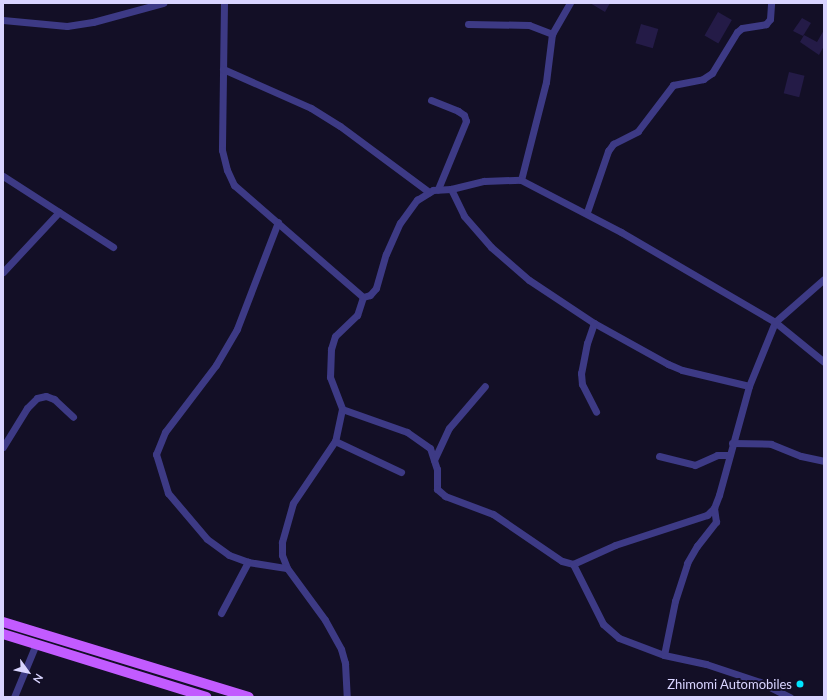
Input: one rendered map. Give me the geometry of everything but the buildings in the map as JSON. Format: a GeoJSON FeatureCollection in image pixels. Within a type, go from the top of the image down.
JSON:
{"type":"FeatureCollection","features":[{"type":"Feature","properties":{"kind":"main road"},"geometry":{"type":"LineString","coordinates":[[3,622],[249,697]]}},
{"type":"Feature","properties":{"kind":"main road"},"geometry":{"type":"LineString","coordinates":[[3,634],[206,697]]}},
{"type":"Feature","properties":{"kind":"street"},"geometry":{"type":"LineString","coordinates":[[3,20],[67,26],[93,22],[163,3]]}},
{"type":"Feature","properties":{"kind":"street"},"geometry":{"type":"LineString","coordinates":[[224,3],[222,150],[226,170],[234,185],[364,297]]}},
{"type":"Feature","properties":{"kind":"street"},"geometry":{"type":"LineString","coordinates":[[521,180],[546,82],[552,34],[570,3]]}},
{"type":"Feature","properties":{"kind":"street"},"geometry":{"type":"LineString","coordinates":[[587,212],[608,151],[613,144],[638,131],[674,85],[704,79],[712,73],[737,32],[742,28],[766,24],[770,19],[771,3]]}},
{"type":"Feature","properties":{"kind":"street"},"geometry":{"type":"LineString","coordinates":[[468,24],[529,25],[552,34]]}},
{"type":"Feature","properties":{"kind":"street"},"geometry":{"type":"LineString","coordinates":[[223,69],[311,108],[340,126],[429,192]]}},
{"type":"Feature","properties":{"kind":"street"},"geometry":{"type":"LineString","coordinates":[[431,100],[458,111],[466,121],[438,189]]}},
{"type":"Feature","properties":{"kind":"street"},"geometry":{"type":"LineString","coordinates":[[3,176],[113,247]]}},
{"type":"Feature","properties":{"kind":"street"},"geometry":{"type":"LineString","coordinates":[[364,297],[370,296],[376,288],[386,254],[400,223],[417,200],[429,192],[438,189],[451,189],[484,181],[521,180],[587,212],[774,322],[824,362]]}},
{"type":"Feature","properties":{"kind":"street"},"geometry":{"type":"LineString","coordinates":[[451,189],[464,216],[492,247],[529,280],[594,323],[682,370],[748,386]]}},
{"type":"Feature","properties":{"kind":"street"},"geometry":{"type":"LineString","coordinates":[[3,272],[59,212]]}},
{"type":"Feature","properties":{"kind":"street"},"geometry":{"type":"LineString","coordinates":[[278,222],[237,329],[216,364],[165,432],[156,454],[164,483],[175,504],[219,549],[248,562],[287,568]]}},
{"type":"Feature","properties":{"kind":"street"},"geometry":{"type":"LineString","coordinates":[[664,655],[675,601],[687,563],[697,546],[716,522],[714,508],[748,386],[774,322],[824,279]]}},
{"type":"Feature","properties":{"kind":"street"},"geometry":{"type":"LineString","coordinates":[[347,697],[345,663],[341,649],[325,620],[287,568],[282,555],[282,542],[288,515],[300,491],[335,441],[342,409],[330,377],[331,349],[335,336],[357,315],[364,297]]}},
{"type":"Feature","properties":{"kind":"street"},"geometry":{"type":"LineString","coordinates":[[594,323],[587,343],[581,373],[582,384],[596,412]]}},
{"type":"Feature","properties":{"kind":"street"},"geometry":{"type":"LineString","coordinates":[[434,460],[449,428],[485,386]]}},
{"type":"Feature","properties":{"kind":"street"},"geometry":{"type":"LineString","coordinates":[[3,447],[27,408],[37,398],[46,396],[54,399],[73,417]]}},
{"type":"Feature","properties":{"kind":"street"},"geometry":{"type":"LineString","coordinates":[[342,409],[407,432],[430,448],[434,460],[437,489],[446,496],[493,514],[562,561],[572,564],[622,543],[707,515],[714,508]]}},
{"type":"Feature","properties":{"kind":"street"},"geometry":{"type":"LineString","coordinates":[[335,441],[401,472]]}},
{"type":"Feature","properties":{"kind":"street"},"geometry":{"type":"LineString","coordinates":[[732,442],[771,444],[801,456],[824,461]]}},
{"type":"Feature","properties":{"kind":"street"},"geometry":{"type":"LineString","coordinates":[[659,456],[695,465],[717,455],[729,455]]}},
{"type":"Feature","properties":{"kind":"street"},"geometry":{"type":"LineString","coordinates":[[221,613],[248,562]]}},
{"type":"Feature","properties":{"kind":"street"},"geometry":{"type":"LineString","coordinates":[[572,564],[603,624],[612,633],[626,641],[664,655],[706,664],[760,682],[790,697]]}},
{"type":"Feature","properties":{"kind":"street"},"geometry":{"type":"LineString","coordinates":[[14,697],[36,644]]}},
{"type":"Feature","properties":{"kind":"place","name":"Zhimomi Automobiles"},"geometry":{"type":"Point","coordinates":[800,684]}}]}
